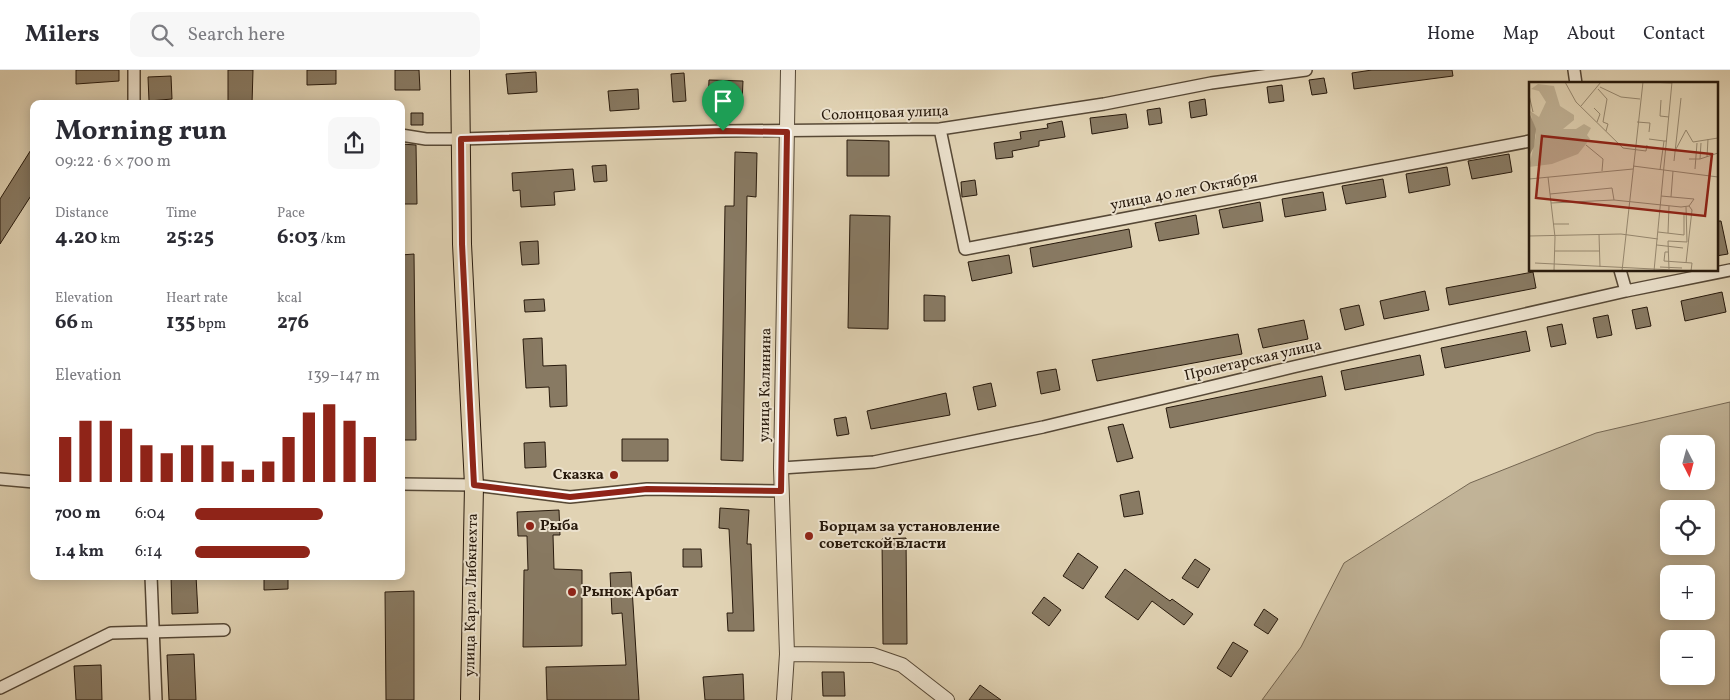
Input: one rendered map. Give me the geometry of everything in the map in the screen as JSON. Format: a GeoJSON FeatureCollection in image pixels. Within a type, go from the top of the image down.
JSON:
{"type":"FeatureCollection","features":[{"type":"Feature","properties":{"kind":"main road","name":"улица Карла Либкнехта"},"geometry":{"type":"LineString","coordinates":[[460,70],[462,234],[474,485],[470,700]]}},
{"type":"Feature","properties":{"kind":"street"},"geometry":{"type":"LineString","coordinates":[[134,70],[134,100]]}},
{"type":"Feature","properties":{"kind":"street","name":"улица Калинина"},"geometry":{"type":"LineString","coordinates":[[784,700],[787,654],[781,468],[788,70]]}},
{"type":"Feature","properties":{"kind":"street","name":"Солонцовая улица"},"geometry":{"type":"LineString","coordinates":[[405,135],[426,139],[461,139],[723,131],[787,132],[940,128],[1104,104],[1210,83],[1306,70]]}},
{"type":"Feature","properties":{"kind":"street","name":"улица 40 лет Октября"},"geometry":{"type":"LineString","coordinates":[[940,128],[965,249],[1529,141]]}},
{"type":"Feature","properties":{"kind":"street","name":"Пролетарская улица"},"geometry":{"type":"LineString","coordinates":[[781,468],[874,462],[1043,426],[1626,291],[1730,270]]}},
{"type":"Feature","properties":{"kind":"street"},"geometry":{"type":"LineString","coordinates":[[1620,271],[1626,291]]}},
{"type":"Feature","properties":{"kind":"street"},"geometry":{"type":"LineString","coordinates":[[0,479],[30,482]]}},
{"type":"Feature","properties":{"kind":"street"},"geometry":{"type":"LineString","coordinates":[[405,484],[474,485],[570,497],[647,489],[781,491]]}},
{"type":"Feature","properties":{"kind":"street"},"geometry":{"type":"LineString","coordinates":[[151,580],[156,700]]}},
{"type":"Feature","properties":{"kind":"street"},"geometry":{"type":"LineString","coordinates":[[0,688],[111,633],[224,630]]}},
{"type":"Feature","properties":{"kind":"street"},"geometry":{"type":"LineString","coordinates":[[787,654],[873,655],[902,665],[946,700]]}},
{"type":"Feature","properties":{"kind":"shaded area"},"geometry":{"type":"Polygon","coordinates":[[[1730,402],[1730,700],[1262,700],[1301,647],[1344,563],[1470,483],[1596,433],[1730,402]]]}},
{"type":"Feature","properties":{"kind":"building"},"geometry":{"type":"Polygon","coordinates":[[[76,70],[119,70],[119,81],[76,84],[76,70]]]}},
{"type":"Feature","properties":{"kind":"building"},"geometry":{"type":"Polygon","coordinates":[[[228,70],[253,70],[252,100],[228,100],[228,70]]]}},
{"type":"Feature","properties":{"kind":"building"},"geometry":{"type":"Polygon","coordinates":[[[307,70],[336,70],[336,84],[307,85],[307,70]]]}},
{"type":"Feature","properties":{"kind":"building"},"geometry":{"type":"Polygon","coordinates":[[[395,70],[419,70],[420,90],[395,90],[395,70]]]}},
{"type":"Feature","properties":{"kind":"building"},"geometry":{"type":"Polygon","coordinates":[[[1372,70],[1452,70],[1453,76],[1354,89],[1352,73],[1372,70]]]}},
{"type":"Feature","properties":{"kind":"building"},"geometry":{"type":"Polygon","coordinates":[[[536,72],[537,92],[508,94],[506,74],[536,72]]]}},
{"type":"Feature","properties":{"kind":"building"},"geometry":{"type":"Polygon","coordinates":[[[684,73],[686,101],[673,102],[671,74],[684,73]]]}},
{"type":"Feature","properties":{"kind":"building"},"geometry":{"type":"Polygon","coordinates":[[[171,76],[172,99],[149,100],[148,77],[171,76]]]}},
{"type":"Feature","properties":{"kind":"building"},"geometry":{"type":"Polygon","coordinates":[[[1324,78],[1327,93],[1312,95],[1309,80],[1324,78]]]}},
{"type":"Feature","properties":{"kind":"building"},"geometry":{"type":"Polygon","coordinates":[[[709,80],[743,81],[742,103],[708,102],[709,80]]]}},
{"type":"Feature","properties":{"kind":"building"},"geometry":{"type":"Polygon","coordinates":[[[1282,85],[1284,101],[1269,103],[1267,87],[1282,85]]]}},
{"type":"Feature","properties":{"kind":"building"},"geometry":{"type":"Polygon","coordinates":[[[638,89],[639,109],[610,111],[608,91],[638,89]]]}},
{"type":"Feature","properties":{"kind":"building"},"geometry":{"type":"Polygon","coordinates":[[[1205,99],[1207,115],[1191,118],[1189,102],[1205,99]]]}},
{"type":"Feature","properties":{"kind":"building"},"geometry":{"type":"Polygon","coordinates":[[[1160,108],[1162,123],[1149,125],[1147,110],[1160,108]]]}},
{"type":"Feature","properties":{"kind":"building"},"geometry":{"type":"Polygon","coordinates":[[[411,113],[423,113],[423,125],[411,125],[411,113]]]}},
{"type":"Feature","properties":{"kind":"building"},"geometry":{"type":"Polygon","coordinates":[[[1126,114],[1128,128],[1092,134],[1090,118],[1126,114]]]}},
{"type":"Feature","properties":{"kind":"building"},"geometry":{"type":"Polygon","coordinates":[[[1062,121],[1065,137],[1039,141],[1039,146],[1012,151],[1013,157],[996,159],[994,143],[1021,139],[1020,132],[1048,128],[1047,124],[1062,121]]]}},
{"type":"Feature","properties":{"kind":"building"},"geometry":{"type":"Polygon","coordinates":[[[847,140],[889,141],[889,176],[847,176],[847,140]]]}},
{"type":"Feature","properties":{"kind":"building"},"geometry":{"type":"Polygon","coordinates":[[[405,144],[416,145],[417,204],[405,204],[405,144]]]}},
{"type":"Feature","properties":{"kind":"building"},"geometry":{"type":"Polygon","coordinates":[[[30,151],[30,197],[0,244],[0,199],[30,151]]]}},
{"type":"Feature","properties":{"kind":"building"},"geometry":{"type":"Polygon","coordinates":[[[735,152],[757,153],[756,197],[747,196],[743,461],[721,460],[725,206],[734,206],[735,152]]]}},
{"type":"Feature","properties":{"kind":"building"},"geometry":{"type":"Polygon","coordinates":[[[1509,154],[1512,172],[1472,179],[1468,161],[1509,154]]]}},
{"type":"Feature","properties":{"kind":"building"},"geometry":{"type":"Polygon","coordinates":[[[606,165],[607,181],[594,182],[592,166],[606,165]]]}},
{"type":"Feature","properties":{"kind":"building"},"geometry":{"type":"Polygon","coordinates":[[[1447,167],[1450,185],[1409,193],[1406,174],[1447,167]]]}},
{"type":"Feature","properties":{"kind":"building"},"geometry":{"type":"Polygon","coordinates":[[[573,169],[575,190],[554,192],[555,205],[521,207],[520,190],[513,191],[512,173],[573,169]]]}},
{"type":"Feature","properties":{"kind":"building"},"geometry":{"type":"Polygon","coordinates":[[[1383,179],[1386,197],[1346,204],[1342,186],[1383,179]]]}},
{"type":"Feature","properties":{"kind":"building"},"geometry":{"type":"Polygon","coordinates":[[[975,180],[977,195],[962,197],[961,182],[975,180]]]}},
{"type":"Feature","properties":{"kind":"building"},"geometry":{"type":"Polygon","coordinates":[[[1323,192],[1326,210],[1285,217],[1282,199],[1323,192]]]}},
{"type":"Feature","properties":{"kind":"building"},"geometry":{"type":"Polygon","coordinates":[[[1260,202],[1263,221],[1223,228],[1219,210],[1260,202]]]}},
{"type":"Feature","properties":{"kind":"building"},"geometry":{"type":"Polygon","coordinates":[[[850,215],[890,216],[888,329],[848,328],[850,215]]]}},
{"type":"Feature","properties":{"kind":"building"},"geometry":{"type":"Polygon","coordinates":[[[1196,215],[1199,234],[1159,241],[1155,223],[1196,215]]]}},
{"type":"Feature","properties":{"kind":"building"},"geometry":{"type":"Polygon","coordinates":[[[1718,221],[1721,221],[1728,254],[1718,256],[1718,221]]]}},
{"type":"Feature","properties":{"kind":"building"},"geometry":{"type":"Polygon","coordinates":[[[1129,229],[1132,247],[1033,267],[1030,248],[1129,229]]]}},
{"type":"Feature","properties":{"kind":"building"},"geometry":{"type":"Polygon","coordinates":[[[538,241],[539,264],[522,265],[520,242],[538,241]]]}},
{"type":"Feature","properties":{"kind":"building"},"geometry":{"type":"Polygon","coordinates":[[[414,254],[416,440],[405,440],[405,255],[414,254]]]}},
{"type":"Feature","properties":{"kind":"building"},"geometry":{"type":"Polygon","coordinates":[[[1009,255],[1012,273],[972,281],[968,262],[1009,255]]]}},
{"type":"Feature","properties":{"kind":"building"},"geometry":{"type":"Polygon","coordinates":[[[1533,272],[1536,288],[1449,305],[1446,288],[1533,272]]]}},
{"type":"Feature","properties":{"kind":"building"},"geometry":{"type":"Polygon","coordinates":[[[1425,291],[1429,310],[1384,319],[1380,301],[1425,291]]]}},
{"type":"Feature","properties":{"kind":"building"},"geometry":{"type":"Polygon","coordinates":[[[1722,292],[1726,312],[1685,321],[1681,301],[1722,292]]]}},
{"type":"Feature","properties":{"kind":"building"},"geometry":{"type":"Polygon","coordinates":[[[924,295],[945,296],[945,321],[924,321],[924,295]]]}},
{"type":"Feature","properties":{"kind":"building"},"geometry":{"type":"Polygon","coordinates":[[[544,299],[545,311],[525,312],[524,300],[544,299]]]}},
{"type":"Feature","properties":{"kind":"building"},"geometry":{"type":"Polygon","coordinates":[[[1359,305],[1364,325],[1345,330],[1340,309],[1359,305]]]}},
{"type":"Feature","properties":{"kind":"building"},"geometry":{"type":"Polygon","coordinates":[[[1647,307],[1651,326],[1636,329],[1632,310],[1647,307]]]}},
{"type":"Feature","properties":{"kind":"building"},"geometry":{"type":"Polygon","coordinates":[[[1608,315],[1612,335],[1597,338],[1593,318],[1608,315]]]}},
{"type":"Feature","properties":{"kind":"building"},"geometry":{"type":"Polygon","coordinates":[[[1304,320],[1308,339],[1263,348],[1258,329],[1304,320]]]}},
{"type":"Feature","properties":{"kind":"building"},"geometry":{"type":"Polygon","coordinates":[[[1562,324],[1566,344],[1551,347],[1547,327],[1562,324]]]}},
{"type":"Feature","properties":{"kind":"building"},"geometry":{"type":"Polygon","coordinates":[[[1526,331],[1530,351],[1445,368],[1441,348],[1526,331]]]}},
{"type":"Feature","properties":{"kind":"building"},"geometry":{"type":"Polygon","coordinates":[[[1238,334],[1242,354],[1097,381],[1092,360],[1238,334]]]}},
{"type":"Feature","properties":{"kind":"building"},"geometry":{"type":"Polygon","coordinates":[[[542,338],[543,366],[566,365],[567,406],[550,407],[549,387],[526,388],[523,339],[542,338]]]}},
{"type":"Feature","properties":{"kind":"building"},"geometry":{"type":"Polygon","coordinates":[[[1420,355],[1424,375],[1345,390],[1341,371],[1420,355]]]}},
{"type":"Feature","properties":{"kind":"building"},"geometry":{"type":"Polygon","coordinates":[[[1056,369],[1060,390],[1041,394],[1037,372],[1056,369]]]}},
{"type":"Feature","properties":{"kind":"building"},"geometry":{"type":"Polygon","coordinates":[[[1322,376],[1326,396],[1170,428],[1166,408],[1322,376]]]}},
{"type":"Feature","properties":{"kind":"building"},"geometry":{"type":"Polygon","coordinates":[[[991,383],[996,406],[978,410],[973,387],[991,383]]]}},
{"type":"Feature","properties":{"kind":"building"},"geometry":{"type":"Polygon","coordinates":[[[946,393],[950,415],[871,429],[867,411],[946,393]]]}},
{"type":"Feature","properties":{"kind":"building"},"geometry":{"type":"Polygon","coordinates":[[[846,417],[849,434],[837,436],[834,419],[846,417]]]}},
{"type":"Feature","properties":{"kind":"building"},"geometry":{"type":"Polygon","coordinates":[[[1123,424],[1133,458],[1117,462],[1108,427],[1123,424]]]}},
{"type":"Feature","properties":{"kind":"building"},"geometry":{"type":"Polygon","coordinates":[[[622,439],[668,439],[668,461],[622,461],[622,439]]]}},
{"type":"Feature","properties":{"kind":"building"},"geometry":{"type":"Polygon","coordinates":[[[545,442],[546,467],[525,468],[524,443],[545,442]]]}},
{"type":"Feature","properties":{"kind":"building"},"geometry":{"type":"Polygon","coordinates":[[[1139,491],[1143,514],[1124,517],[1120,495],[1139,491]]]}},
{"type":"Feature","properties":{"kind":"building"},"geometry":{"type":"Polygon","coordinates":[[[720,508],[749,510],[747,544],[751,544],[754,631],[728,631],[727,613],[733,613],[729,529],[719,528],[720,508]]]}},
{"type":"Feature","properties":{"kind":"building"},"geometry":{"type":"Polygon","coordinates":[[[559,510],[560,535],[553,535],[554,569],[582,570],[582,646],[523,647],[524,570],[528,570],[527,536],[518,536],[517,512],[559,510]]]}},
{"type":"Feature","properties":{"kind":"building"},"geometry":{"type":"Polygon","coordinates":[[[906,538],[907,644],[883,644],[882,539],[906,538]]]}},
{"type":"Feature","properties":{"kind":"building"},"geometry":{"type":"Polygon","coordinates":[[[683,549],[701,549],[702,567],[683,567],[683,549]]]}},
{"type":"Feature","properties":{"kind":"building"},"geometry":{"type":"Polygon","coordinates":[[[1078,553],[1098,567],[1083,589],[1063,576],[1078,553]]]}},
{"type":"Feature","properties":{"kind":"building"},"geometry":{"type":"Polygon","coordinates":[[[1195,559],[1210,569],[1198,588],[1182,578],[1195,559]]]}},
{"type":"Feature","properties":{"kind":"building"},"geometry":{"type":"Polygon","coordinates":[[[1125,569],[1170,601],[1172,599],[1193,614],[1184,625],[1152,601],[1138,620],[1105,597],[1125,569]]]}},
{"type":"Feature","properties":{"kind":"building"},"geometry":{"type":"Polygon","coordinates":[[[631,572],[639,700],[547,700],[546,667],[626,665],[622,613],[612,614],[610,573],[631,572]]]}},
{"type":"Feature","properties":{"kind":"building"},"geometry":{"type":"Polygon","coordinates":[[[171,580],[196,580],[198,613],[172,614],[171,580]]]}},
{"type":"Feature","properties":{"kind":"building"},"geometry":{"type":"Polygon","coordinates":[[[264,580],[288,580],[288,589],[264,590],[264,580]]]}},
{"type":"Feature","properties":{"kind":"building"},"geometry":{"type":"Polygon","coordinates":[[[414,591],[414,700],[386,700],[385,592],[414,591]]]}},
{"type":"Feature","properties":{"kind":"building"},"geometry":{"type":"Polygon","coordinates":[[[1044,597],[1061,610],[1049,626],[1032,613],[1044,597]]]}},
{"type":"Feature","properties":{"kind":"building"},"geometry":{"type":"Polygon","coordinates":[[[1264,609],[1278,619],[1268,634],[1254,625],[1264,609]]]}},
{"type":"Feature","properties":{"kind":"building"},"geometry":{"type":"Polygon","coordinates":[[[1233,642],[1248,651],[1231,677],[1217,668],[1233,642]]]}},
{"type":"Feature","properties":{"kind":"building"},"geometry":{"type":"Polygon","coordinates":[[[194,654],[196,700],[169,700],[167,655],[194,654]]]}},
{"type":"Feature","properties":{"kind":"building"},"geometry":{"type":"Polygon","coordinates":[[[101,665],[102,700],[76,700],[74,666],[101,665]]]}},
{"type":"Feature","properties":{"kind":"building"},"geometry":{"type":"Polygon","coordinates":[[[822,672],[844,672],[845,696],[823,696],[822,672]]]}},
{"type":"Feature","properties":{"kind":"building"},"geometry":{"type":"Polygon","coordinates":[[[743,674],[744,700],[705,700],[703,677],[743,674]]]}},
{"type":"Feature","properties":{"kind":"building"},"geometry":{"type":"Polygon","coordinates":[[[980,685],[1001,700],[969,700],[980,685]]]}},
{"type":"Feature","properties":{"kind":"place","name":"Сказка"},"geometry":{"type":"Point","coordinates":[614,475]}},
{"type":"Feature","properties":{"kind":"place","name":"Рыба"},"geometry":{"type":"Point","coordinates":[530,526]}},
{"type":"Feature","properties":{"kind":"place","name":"Борцам за установление советской власти"},"geometry":{"type":"Point","coordinates":[809,536]}},
{"type":"Feature","properties":{"kind":"place","name":"Рынок Арбат"},"geometry":{"type":"Point","coordinates":[572,592]}},
{"type":"Feature","properties":{"kind":"route"},"geometry":{"type":"LineString","coordinates":[[723,131],[787,132],[781,491],[647,489],[570,497],[474,485],[462,244],[461,139],[723,131]]}}]}
